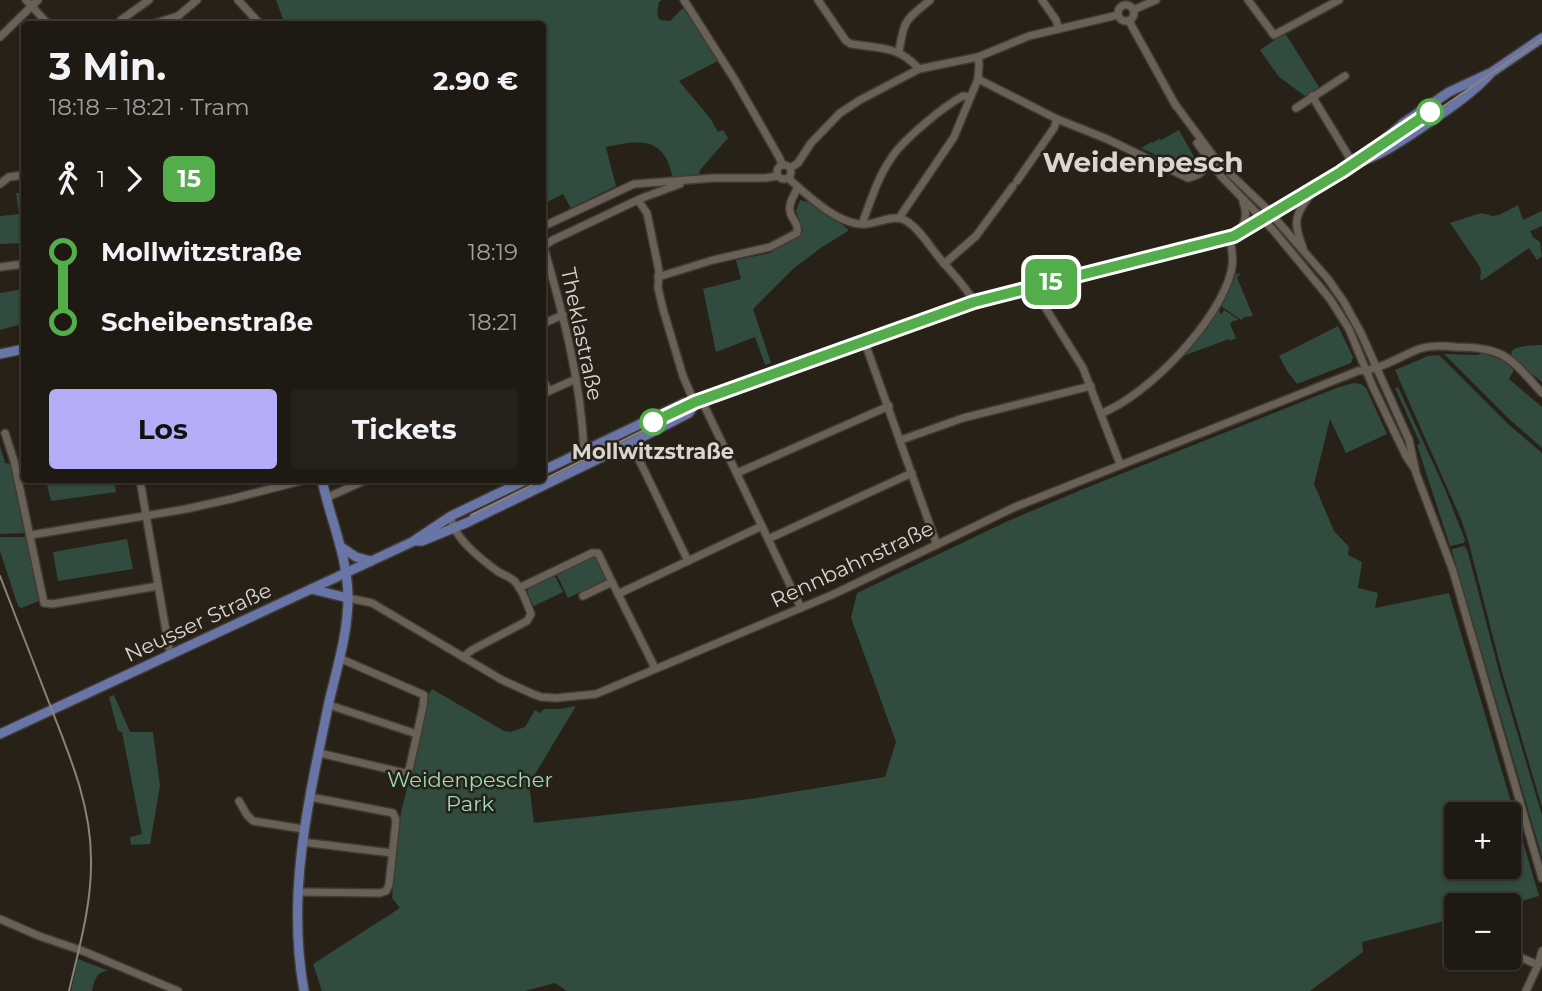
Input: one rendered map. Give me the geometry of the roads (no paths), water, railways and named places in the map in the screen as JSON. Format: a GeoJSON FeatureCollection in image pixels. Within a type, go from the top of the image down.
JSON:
{"type":"FeatureCollection","features":[{"type":"Feature","properties":{"kind":"main road","name":"Neusser Straße"},"geometry":{"type":"LineString","coordinates":[[546,469],[684,402],[699,402],[975,303],[1233,238],[1356,163],[1402,124],[1449,92],[1492,72],[1542,38]]}},
{"type":"Feature","properties":{"kind":"main road","name":"Neusser Straße"},"geometry":{"type":"LineString","coordinates":[[1356,163],[1380,154],[1450,109],[1492,72]]}},
{"type":"Feature","properties":{"kind":"main road"},"geometry":{"type":"LineString","coordinates":[[0,354],[21,350]]}},
{"type":"Feature","properties":{"kind":"main road","name":"Neusser Straße"},"geometry":{"type":"LineString","coordinates":[[412,542],[422,541],[454,528],[631,443],[689,413],[699,402]]}},
{"type":"Feature","properties":{"kind":"main road"},"geometry":{"type":"LineString","coordinates":[[304,991],[297,892],[303,829],[344,639],[348,598],[347,572],[323,483]]}},
{"type":"Feature","properties":{"kind":"main road","name":"Neusser Straße"},"geometry":{"type":"LineString","coordinates":[[0,734],[412,542],[451,516],[520,483]]}},
{"type":"Feature","properties":{"kind":"main road"},"geometry":{"type":"LineString","coordinates":[[341,547],[356,557],[371,561]]}},
{"type":"Feature","properties":{"kind":"main road"},"geometry":{"type":"LineString","coordinates":[[311,589],[348,598]]}},
{"type":"Feature","properties":{"kind":"street"},"geometry":{"type":"LineString","coordinates":[[121,21],[149,0]]}},
{"type":"Feature","properties":{"kind":"street"},"geometry":{"type":"LineString","coordinates":[[162,21],[178,16],[197,0]]}},
{"type":"Feature","properties":{"kind":"street"},"geometry":{"type":"LineString","coordinates":[[238,0],[257,21]]}},
{"type":"Feature","properties":{"kind":"street"},"geometry":{"type":"LineString","coordinates":[[684,0],[782,164]]}},
{"type":"Feature","properties":{"kind":"street"},"geometry":{"type":"LineString","coordinates":[[818,0],[846,41],[899,52],[919,69]]}},
{"type":"Feature","properties":{"kind":"street"},"geometry":{"type":"LineString","coordinates":[[899,52],[903,26],[930,0]]}},
{"type":"Feature","properties":{"kind":"street"},"geometry":{"type":"LineString","coordinates":[[1042,0],[1055,17],[1059,29]]}},
{"type":"Feature","properties":{"kind":"street"},"geometry":{"type":"LineString","coordinates":[[1133,10],[1156,0]]}},
{"type":"Feature","properties":{"kind":"street"},"geometry":{"type":"LineString","coordinates":[[1248,0],[1274,35],[1339,0]]}},
{"type":"Feature","properties":{"kind":"street"},"geometry":{"type":"LineString","coordinates":[[0,37],[32,2],[46,21]]}},
{"type":"Feature","properties":{"kind":"street"},"geometry":{"type":"LineString","coordinates":[[1118,15],[1123,6],[1129,6],[1133,10],[1129,21]]}},
{"type":"Feature","properties":{"kind":"street"},"geometry":{"type":"LineString","coordinates":[[790,168],[798,163],[811,143],[840,114],[860,100],[919,69],[978,57],[1029,36],[1118,15]]}},
{"type":"Feature","properties":{"kind":"street"},"geometry":{"type":"LineString","coordinates":[[1118,15],[1129,21],[1184,124],[1215,169],[1242,198],[1305,252],[1345,302],[1409,440],[1416,473]]}},
{"type":"Feature","properties":{"kind":"street"},"geometry":{"type":"LineString","coordinates":[[899,218],[954,137],[978,79],[978,57]]}},
{"type":"Feature","properties":{"kind":"street"},"geometry":{"type":"LineString","coordinates":[[1296,108],[1345,76]]}},
{"type":"Feature","properties":{"kind":"street"},"geometry":{"type":"LineString","coordinates":[[978,79],[1057,119],[1188,177],[1203,172],[1206,165],[1205,155]]}},
{"type":"Feature","properties":{"kind":"street"},"geometry":{"type":"LineString","coordinates":[[862,225],[894,153],[955,100],[963,96],[970,97]]}},
{"type":"Feature","properties":{"kind":"street"},"geometry":{"type":"LineString","coordinates":[[1312,96],[1356,163]]}},
{"type":"Feature","properties":{"kind":"street"},"geometry":{"type":"LineString","coordinates":[[1175,104],[1217,161],[1268,218],[1330,299],[1349,330],[1400,444],[1416,473],[1445,549],[1542,878]]}},
{"type":"Feature","properties":{"kind":"street"},"geometry":{"type":"LineString","coordinates":[[944,264],[976,236],[1054,128],[1057,119]]}},
{"type":"Feature","properties":{"kind":"street"},"geometry":{"type":"LineString","coordinates":[[546,226],[634,184],[714,178],[788,178],[792,172],[787,165],[782,164]]}},
{"type":"Feature","properties":{"kind":"street"},"geometry":{"type":"LineString","coordinates":[[778,176],[777,169],[782,164]]}},
{"type":"Feature","properties":{"kind":"street"},"geometry":{"type":"LineString","coordinates":[[0,184],[9,177],[21,175]]}},
{"type":"Feature","properties":{"kind":"street"},"geometry":{"type":"LineString","coordinates":[[788,178],[841,219],[862,225],[899,218],[909,222],[957,277],[975,303]]}},
{"type":"Feature","properties":{"kind":"street"},"geometry":{"type":"LineString","coordinates":[[546,244],[640,199],[691,180]]}},
{"type":"Feature","properties":{"kind":"street"},"geometry":{"type":"LineString","coordinates":[[634,184],[641,188],[640,199],[647,213],[659,271],[658,288],[683,376],[737,473],[802,608]]}},
{"type":"Feature","properties":{"kind":"street"},"geometry":{"type":"LineString","coordinates":[[658,277],[713,260],[770,247],[797,233],[798,227],[790,211],[790,203],[798,187]]}},
{"type":"Feature","properties":{"kind":"street"},"geometry":{"type":"LineString","coordinates":[[1305,252],[1297,234],[1296,221],[1312,192]]}},
{"type":"Feature","properties":{"kind":"street"},"geometry":{"type":"LineString","coordinates":[[1102,413],[1136,394],[1172,360],[1205,323],[1217,305],[1230,274],[1233,238],[1246,219],[1242,198]]}},
{"type":"Feature","properties":{"kind":"street","name":"Theklastraße"},"geometry":{"type":"LineString","coordinates":[[546,256],[563,315],[576,379],[584,451]]}},
{"type":"Feature","properties":{"kind":"street"},"geometry":{"type":"LineString","coordinates":[[0,267],[21,264]]}},
{"type":"Feature","properties":{"kind":"street"},"geometry":{"type":"LineString","coordinates":[[1033,288],[1083,368],[1120,464]]}},
{"type":"Feature","properties":{"kind":"street"},"geometry":{"type":"LineString","coordinates":[[546,322],[563,315]]}},
{"type":"Feature","properties":{"kind":"street"},"geometry":{"type":"LineString","coordinates":[[866,343],[937,545]]}},
{"type":"Feature","properties":{"kind":"street","name":"Rennbahnstraße"},"geometry":{"type":"LineString","coordinates":[[348,598],[372,603],[502,680],[533,694],[548,698],[568,698],[597,694],[802,608],[1015,507],[1358,371],[1377,368],[1427,347],[1491,349],[1508,358],[1542,393]]}},
{"type":"Feature","properties":{"kind":"street"},"geometry":{"type":"LineString","coordinates":[[546,393],[576,379]]}},
{"type":"Feature","properties":{"kind":"street"},"geometry":{"type":"LineString","coordinates":[[901,440],[963,418],[1091,386]]}},
{"type":"Feature","properties":{"kind":"street"},"geometry":{"type":"LineString","coordinates":[[737,473],[889,406]]}},
{"type":"Feature","properties":{"kind":"street","name":"Theklastraße"},"geometry":{"type":"LineString","coordinates":[[583,430],[589,439],[597,444]]}},
{"type":"Feature","properties":{"kind":"street"},"geometry":{"type":"LineString","coordinates":[[5,433],[31,536],[42,598],[46,604],[158,586]]}},
{"type":"Feature","properties":{"kind":"street"},"geometry":{"type":"LineString","coordinates":[[631,443],[688,561]]}},
{"type":"Feature","properties":{"kind":"street"},"geometry":{"type":"LineString","coordinates":[[14,461],[21,460]]}},
{"type":"Feature","properties":{"kind":"street"},"geometry":{"type":"LineString","coordinates":[[768,539],[912,473]]}},
{"type":"Feature","properties":{"kind":"street"},"geometry":{"type":"LineString","coordinates":[[141,483],[170,654]]}},
{"type":"Feature","properties":{"kind":"street"},"geometry":{"type":"LineString","coordinates":[[31,536],[186,509],[293,483]]}},
{"type":"Feature","properties":{"kind":"street"},"geometry":{"type":"LineString","coordinates":[[327,498],[360,483]]}},
{"type":"Feature","properties":{"kind":"street"},"geometry":{"type":"LineString","coordinates":[[451,516],[454,528],[466,545],[495,569],[514,580],[530,611],[529,619],[463,657]]}},
{"type":"Feature","properties":{"kind":"street"},"geometry":{"type":"LineString","coordinates":[[618,594],[762,526]]}},
{"type":"Feature","properties":{"kind":"street"},"geometry":{"type":"LineString","coordinates":[[519,588],[595,552],[598,553],[655,668]]}},
{"type":"Feature","properties":{"kind":"street"},"geometry":{"type":"LineString","coordinates":[[583,596],[612,582]]}},
{"type":"Feature","properties":{"kind":"street"},"geometry":{"type":"LineString","coordinates":[[319,753],[405,773],[409,770],[423,706],[424,695],[339,659]]}},
{"type":"Feature","properties":{"kind":"street"},"geometry":{"type":"LineString","coordinates":[[329,705],[417,734]]}},
{"type":"Feature","properties":{"kind":"street"},"geometry":{"type":"LineString","coordinates":[[297,892],[384,892],[389,887],[396,820],[393,813],[310,797]]}},
{"type":"Feature","properties":{"kind":"street"},"geometry":{"type":"LineString","coordinates":[[239,801],[253,821],[303,829]]}},
{"type":"Feature","properties":{"kind":"street"},"geometry":{"type":"LineString","coordinates":[[302,842],[392,853]]}},
{"type":"Feature","properties":{"kind":"street"},"geometry":{"type":"LineString","coordinates":[[0,919],[178,991]]}},
{"type":"Feature","properties":{"kind":"street"},"geometry":{"type":"LineString","coordinates":[[1526,991],[1542,951]]}},
{"type":"Feature","properties":{"kind":"street"},"geometry":{"type":"LineString","coordinates":[[1521,958],[1538,965]]}},
{"type":"Feature","properties":{"kind":"tram line"},"geometry":{"type":"LineString","coordinates":[[546,478],[687,409],[988,301],[1236,239],[1354,167],[1542,39]]}},
{"type":"Feature","properties":{"kind":"tram line","name":"15"},"geometry":{"type":"LineString","coordinates":[[653,422],[695,402],[974,302],[1234,236],[1341,172],[1430,112]]}},
{"type":"Feature","properties":{"kind":"tram line"},"geometry":{"type":"LineString","coordinates":[[471,515],[536,483]]}},
{"type":"Feature","properties":{"kind":"tram line"},"geometry":{"type":"LineString","coordinates":[[0,576],[70,758],[87,818],[91,876],[84,926],[69,991]]}},
{"type":"Feature","properties":{"kind":"place","name":"Mollwitzstraße"},"geometry":{"type":"Point","coordinates":[653,422]}},
{"type":"Feature","properties":{"kind":"district","name":"Weidenpesch"},"geometry":{"type":"Point","coordinates":[1143,162]}},
{"type":"Feature","properties":{"kind":"park label","name":"Weidenpescher Park"},"geometry":{"type":"Point","coordinates":[470,791]}}]}
